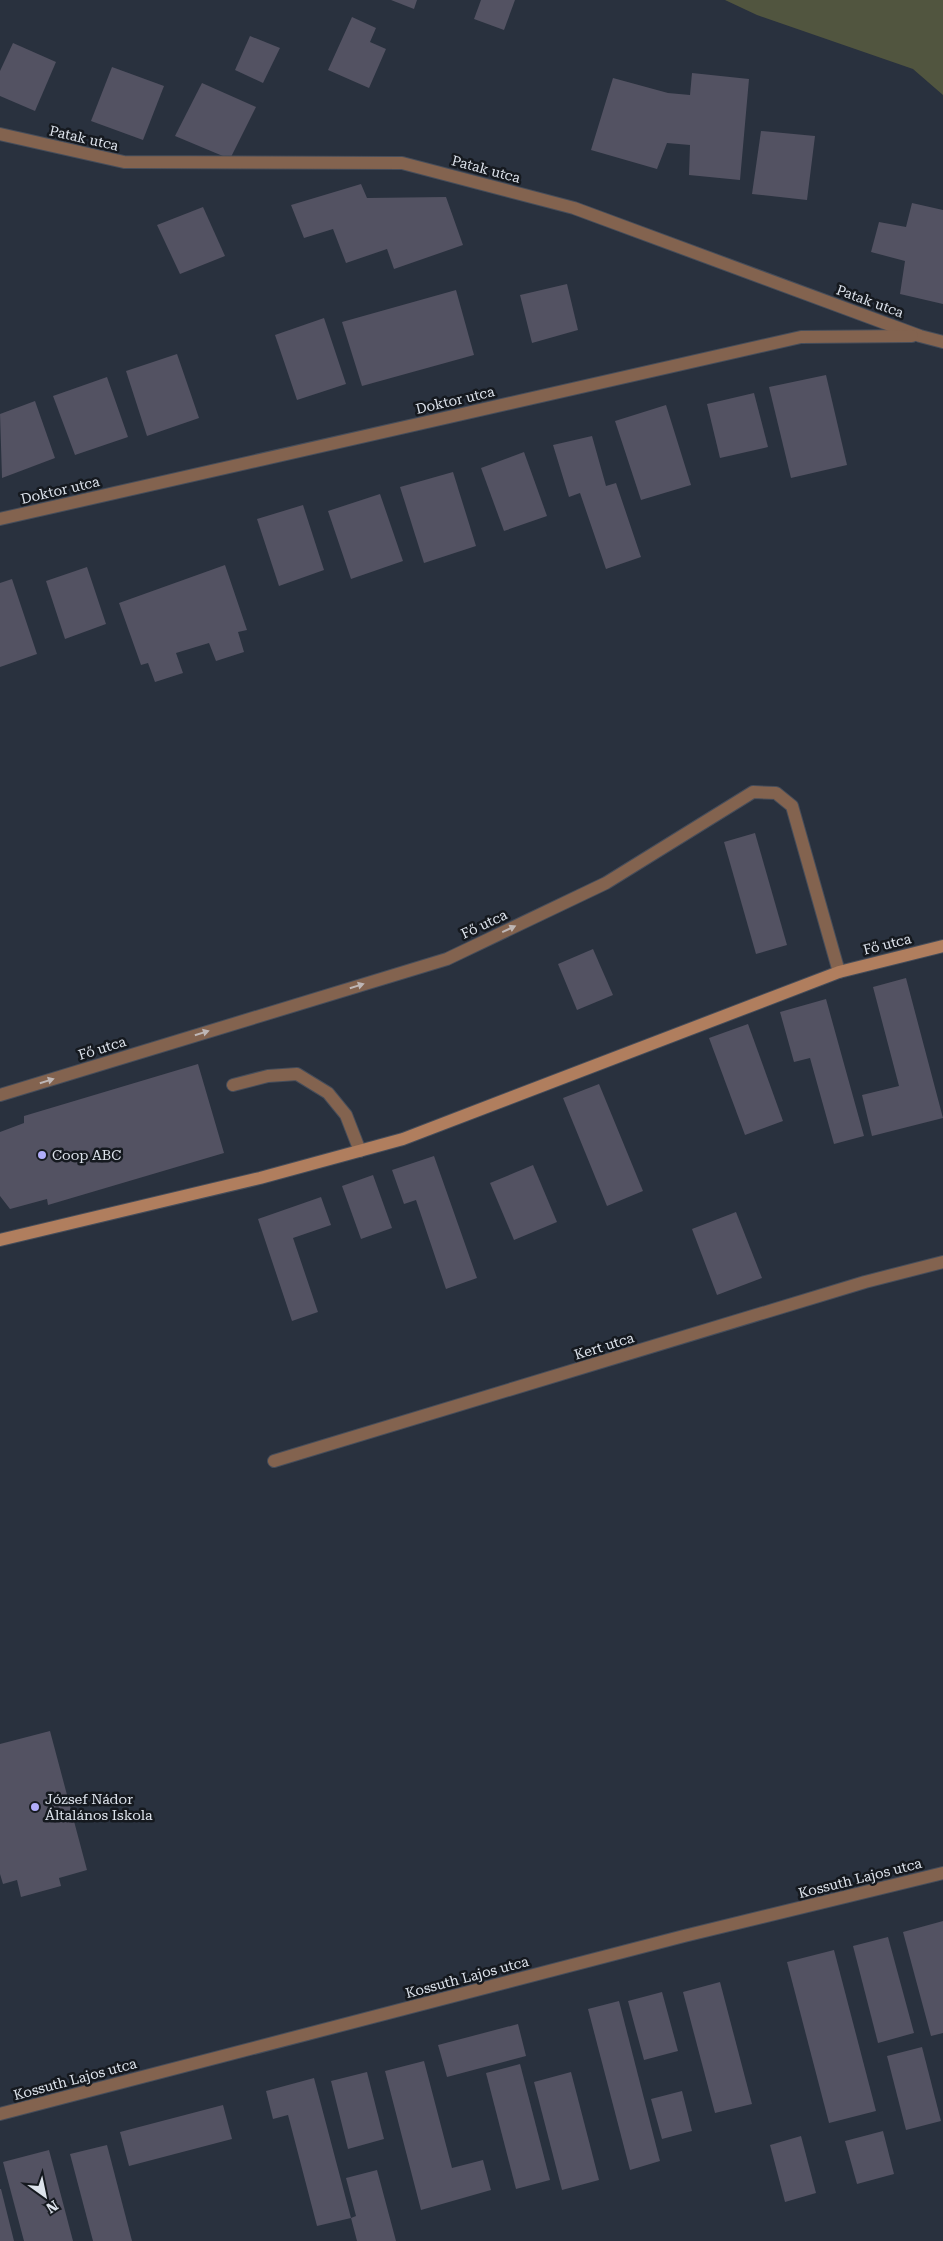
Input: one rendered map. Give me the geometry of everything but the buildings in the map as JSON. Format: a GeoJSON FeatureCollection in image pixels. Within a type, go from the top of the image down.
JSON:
{"type":"FeatureCollection","features":[{"type":"Feature","properties":{"kind":"street","name":"Patak utca"},"geometry":{"type":"LineString","coordinates":[[0,134],[124,162],[402,163],[574,208],[920,336],[943,342]]}},
{"type":"Feature","properties":{"kind":"street","name":"Doktor utca"},"geometry":{"type":"LineString","coordinates":[[0,519],[801,337],[920,336]]}},
{"type":"Feature","properties":{"kind":"street","name":"Fő utca"},"geometry":{"type":"LineString","coordinates":[[0,1095],[447,958],[606,883],[753,792],[776,793],[792,806],[839,972]]}},
{"type":"Feature","properties":{"kind":"street","name":"Fő utca"},"geometry":{"type":"LineString","coordinates":[[0,1240],[260,1178],[403,1139],[839,972],[943,946]]}},
{"type":"Feature","properties":{"kind":"street"},"geometry":{"type":"LineString","coordinates":[[233,1085],[268,1076],[298,1074],[328,1093],[346,1115],[360,1151]]}},
{"type":"Feature","properties":{"kind":"street","name":"Kert utca"},"geometry":{"type":"LineString","coordinates":[[274,1461],[865,1282],[943,1262]]}},
{"type":"Feature","properties":{"kind":"street","name":"Kossuth Lajos utca"},"geometry":{"type":"LineString","coordinates":[[0,2114],[684,1936],[943,1873]]}},
{"type":"Feature","properties":{"kind":"green space"},"geometry":{"type":"Polygon","coordinates":[[[725,0],[943,0],[943,95],[913,69],[757,15],[725,0]]]}},
{"type":"Feature","properties":{"kind":"place","name":"Coop ABC"},"geometry":{"type":"Point","coordinates":[42,1155]}},
{"type":"Feature","properties":{"kind":"place","name":"József Nádor Általános Iskola"},"geometry":{"type":"Point","coordinates":[35,1807]}}]}
